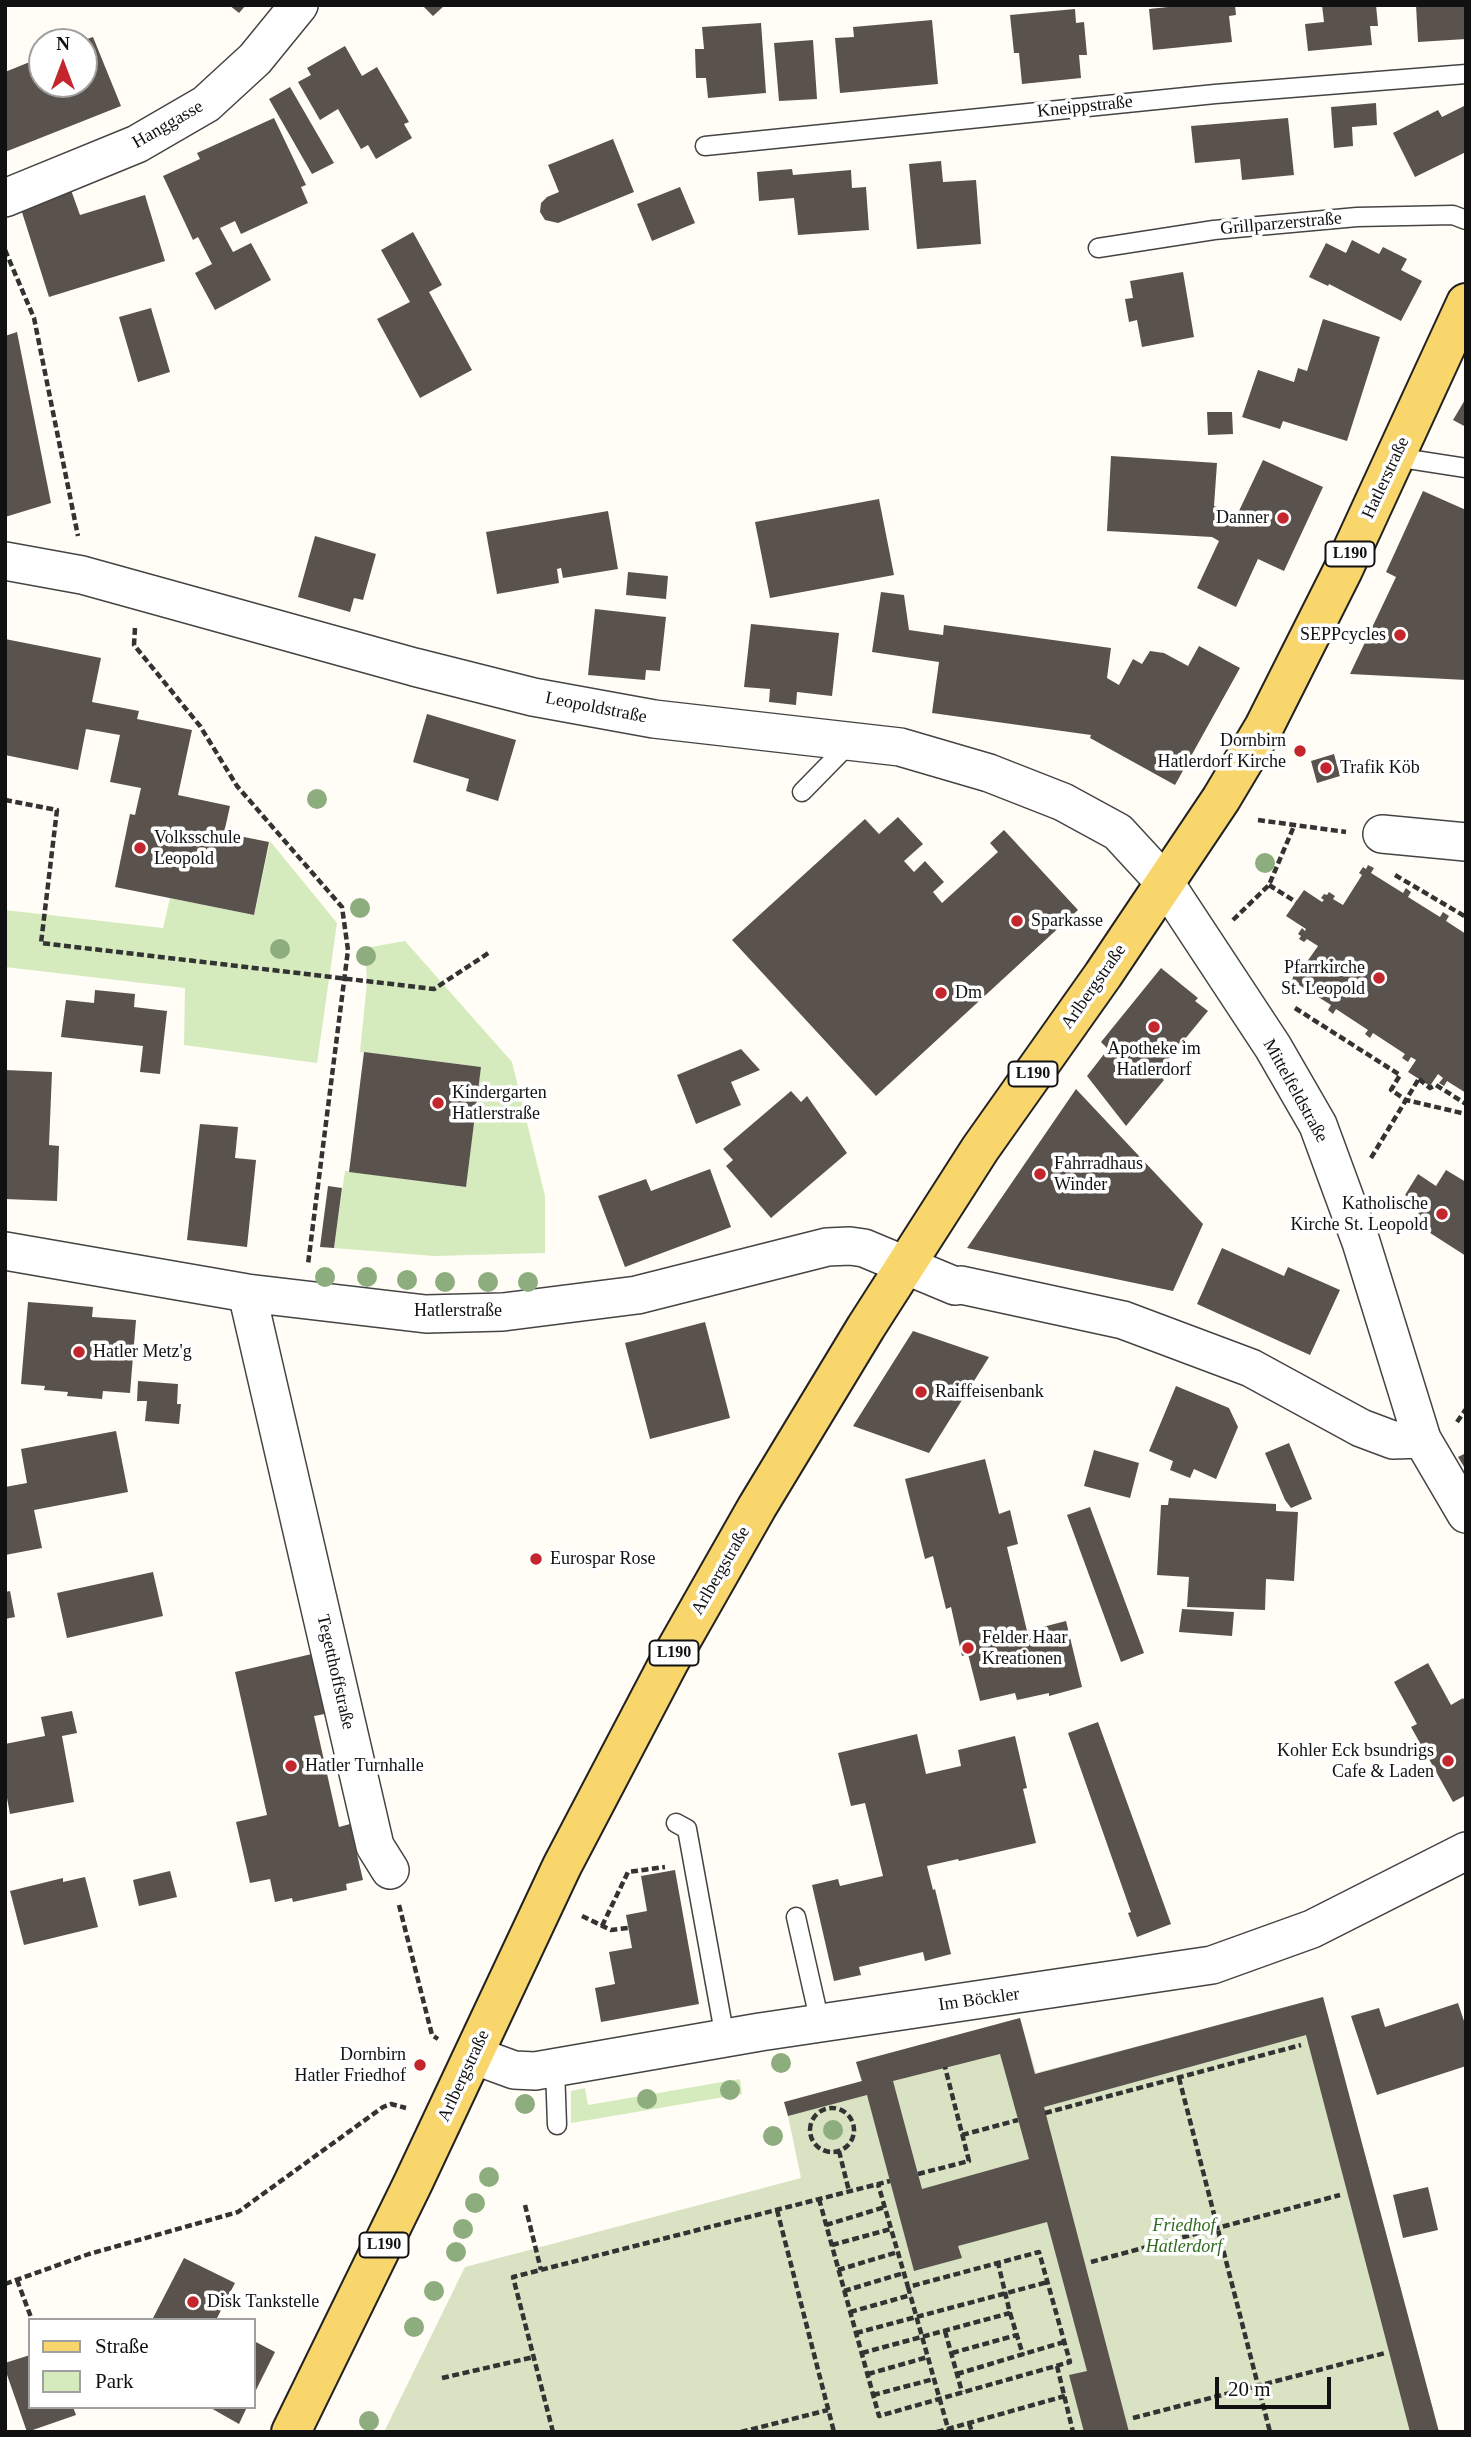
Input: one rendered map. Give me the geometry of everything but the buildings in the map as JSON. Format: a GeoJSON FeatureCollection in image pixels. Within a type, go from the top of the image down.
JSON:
{"type":"FeatureCollection","features":[{"type":"Feature","properties":{"kind":"main road","name":"Hatlerstraße"},"geometry":{"type":"LineString","coordinates":[[1221,799],[1264,727],[1306,644],[1466,303]]}},
{"type":"Feature","properties":{"kind":"main road","name":"Arlbergstraße"},"geometry":{"type":"LineString","coordinates":[[290,2432],[336,2343],[458,2048],[562,1866],[670,1660],[757,1507],[866,1327],[980,1149],[1103,975],[1221,799]]}},
{"type":"Feature","properties":{"kind":"street","name":"Hanggasse"},"geometry":{"type":"LineString","coordinates":[[5,198],[137,144],[206,104],[255,59],[299,5]]}},
{"type":"Feature","properties":{"kind":"street","name":"Leopoldstraße"},"geometry":{"type":"LineString","coordinates":[[5,561],[82,575],[414,667],[533,697],[654,719],[900,747],[989,773],[1063,802],[1118,832],[1165,883]]}},
{"type":"Feature","properties":{"kind":"street"},"geometry":{"type":"LineString","coordinates":[[1382,834],[1466,842]]}},
{"type":"Feature","properties":{"kind":"street","name":"Mittelfeldstraße"},"geometry":{"type":"LineString","coordinates":[[1165,883],[1273,1047],[1318,1125],[1346,1201],[1422,1439],[1466,1514]]}},
{"type":"Feature","properties":{"kind":"street","name":"Hatlerstraße"},"geometry":{"type":"LineString","coordinates":[[5,1251],[247,1293],[426,1314],[503,1312],[637,1295],[827,1247],[864,1248],[905,1267]]}},
{"type":"Feature","properties":{"kind":"street"},"geometry":{"type":"LineString","coordinates":[[905,1267],[954,1286],[961,1285],[1123,1320],[1251,1368],[1361,1428],[1393,1440],[1422,1439]]}},
{"type":"Feature","properties":{"kind":"street","name":"Tegetthoffstraße"},"geometry":{"type":"LineString","coordinates":[[247,1293],[375,1846],[390,1870]]}},
{"type":"Feature","properties":{"kind":"street","name":"Im Böckler"},"geometry":{"type":"LineString","coordinates":[[458,2048],[514,2070],[535,2071],[820,2022],[1212,1965],[1312,1929],[1466,1851]]}},
{"type":"Feature","properties":{"kind":"lane","name":"Kneippstraße"},"geometry":{"type":"LineString","coordinates":[[705,146],[1215,94],[1466,74]]}},
{"type":"Feature","properties":{"kind":"lane","name":"Grillparzerstraße"},"geometry":{"type":"LineString","coordinates":[[1098,248],[1214,230],[1357,217],[1453,215],[1466,220]]}},
{"type":"Feature","properties":{"kind":"lane"},"geometry":{"type":"LineString","coordinates":[[1395,457],[1466,468]]}},
{"type":"Feature","properties":{"kind":"lane"},"geometry":{"type":"LineString","coordinates":[[802,792],[852,740]]}},
{"type":"Feature","properties":{"kind":"lane"},"geometry":{"type":"LineString","coordinates":[[676,1823],[687,1829],[725,2038]]}},
{"type":"Feature","properties":{"kind":"lane"},"geometry":{"type":"LineString","coordinates":[[796,1917],[820,2022]]}},
{"type":"Feature","properties":{"kind":"lane"},"geometry":{"type":"LineString","coordinates":[[555,2068],[557,2125]]}},
{"type":"Feature","properties":{"kind":"path"},"geometry":{"type":"LineString","coordinates":[[5,250],[34,318],[78,538]]}},
{"type":"Feature","properties":{"kind":"path"},"geometry":{"type":"LineString","coordinates":[[135,624],[134,645],[200,726],[237,786],[342,907],[348,950],[309,1249]]}},
{"type":"Feature","properties":{"kind":"path"},"geometry":{"type":"LineString","coordinates":[[5,800],[57,810],[41,943],[435,989],[490,952]]}},
{"type":"Feature","properties":{"kind":"path"},"geometry":{"type":"LineString","coordinates":[[1258,820],[1382,834]]}},
{"type":"Feature","properties":{"kind":"path"},"geometry":{"type":"LineString","coordinates":[[1232,920],[1269,885],[1294,826]]}},
{"type":"Feature","properties":{"kind":"path"},"geometry":{"type":"LineString","coordinates":[[1382,834],[1365,857],[1466,917]]}},
{"type":"Feature","properties":{"kind":"path"},"geometry":{"type":"LineString","coordinates":[[1269,885],[1296,902]]}},
{"type":"Feature","properties":{"kind":"path"},"geometry":{"type":"LineString","coordinates":[[1286,998],[1295,1008],[1400,1075],[1391,1090],[1406,1100],[1466,1114]]}},
{"type":"Feature","properties":{"kind":"path"},"geometry":{"type":"LineString","coordinates":[[1346,1201],[1418,1080],[1430,1088],[1436,1085],[1466,1104]]}},
{"type":"Feature","properties":{"kind":"path"},"geometry":{"type":"LineString","coordinates":[[602,1926],[628,1872],[694,1864]]}},
{"type":"Feature","properties":{"kind":"path"},"geometry":{"type":"LineString","coordinates":[[390,1870],[432,2035],[458,2048]]}},
{"type":"Feature","properties":{"kind":"path"},"geometry":{"type":"LineString","coordinates":[[575,1912],[611,1930],[628,1928]]}},
{"type":"Feature","properties":{"kind":"path"},"geometry":{"type":"LineString","coordinates":[[1045,2113],[1301,2045]]}},
{"type":"Feature","properties":{"kind":"path"},"geometry":{"type":"LineString","coordinates":[[918,2174],[969,2161],[945,2067]]}},
{"type":"Feature","properties":{"kind":"path"},"geometry":{"type":"LineString","coordinates":[[1179,2078],[1270,2432]]}},
{"type":"Feature","properties":{"kind":"path"},"geometry":{"type":"LineString","coordinates":[[5,2284],[89,2254],[239,2213],[383,2106],[391,2104],[407,2109]]}},
{"type":"Feature","properties":{"kind":"path"},"geometry":{"type":"LineString","coordinates":[[828,2108],[843,2110],[853,2121],[855,2129],[851,2143],[839,2151],[831,2152],[818,2147],[810,2135],[816,2114],[828,2108]]}},
{"type":"Feature","properties":{"kind":"path"},"geometry":{"type":"LineString","coordinates":[[962,2135],[1018,2120]]}},
{"type":"Feature","properties":{"kind":"path"},"geometry":{"type":"LineString","coordinates":[[839,2151],[849,2191]]}},
{"type":"Feature","properties":{"kind":"path"},"geometry":{"type":"LineString","coordinates":[[553,2432],[513,2277],[890,2181]]}},
{"type":"Feature","properties":{"kind":"path"},"geometry":{"type":"LineString","coordinates":[[878,2184],[948,2430]]}},
{"type":"Feature","properties":{"kind":"path"},"geometry":{"type":"LineString","coordinates":[[1091,2262],[1340,2195]]}},
{"type":"Feature","properties":{"kind":"path"},"geometry":{"type":"LineString","coordinates":[[819,2199],[879,2416],[1070,2362],[1039,2252],[908,2287]]}},
{"type":"Feature","properties":{"kind":"path"},"geometry":{"type":"LineString","coordinates":[[525,2205],[541,2270]]}},
{"type":"Feature","properties":{"kind":"path"},"geometry":{"type":"LineString","coordinates":[[826,2225],[885,2207]]}},
{"type":"Feature","properties":{"kind":"path"},"geometry":{"type":"LineString","coordinates":[[776,2210],[834,2432]]}},
{"type":"Feature","properties":{"kind":"path"},"geometry":{"type":"LineString","coordinates":[[832,2245],[891,2229]]}},
{"type":"Feature","properties":{"kind":"path"},"geometry":{"type":"LineString","coordinates":[[838,2270],[898,2252]]}},
{"type":"Feature","properties":{"kind":"path"},"geometry":{"type":"LineString","coordinates":[[998,2263],[1023,2354]]}},
{"type":"Feature","properties":{"kind":"path"},"geometry":{"type":"LineString","coordinates":[[845,2291],[904,2273]]}},
{"type":"Feature","properties":{"kind":"path"},"geometry":{"type":"LineString","coordinates":[[17,2280],[31,2318]]}},
{"type":"Feature","properties":{"kind":"path"},"geometry":{"type":"LineString","coordinates":[[856,2333],[1048,2282]]}},
{"type":"Feature","properties":{"kind":"path"},"geometry":{"type":"LineString","coordinates":[[850,2312],[911,2295]]}},
{"type":"Feature","properties":{"kind":"path"},"geometry":{"type":"LineString","coordinates":[[862,2353],[1010,2313]]}},
{"type":"Feature","properties":{"kind":"path"},"geometry":{"type":"LineString","coordinates":[[945,2331],[962,2392]]}},
{"type":"Feature","properties":{"kind":"path"},"geometry":{"type":"LineString","coordinates":[[952,2353],[1017,2335]]}},
{"type":"Feature","properties":{"kind":"path"},"geometry":{"type":"LineString","coordinates":[[957,2374],[1064,2342]]}},
{"type":"Feature","properties":{"kind":"path"},"geometry":{"type":"LineString","coordinates":[[1133,2418],[1385,2353]]}},
{"type":"Feature","properties":{"kind":"path"},"geometry":{"type":"LineString","coordinates":[[442,2378],[534,2357]]}},
{"type":"Feature","properties":{"kind":"path"},"geometry":{"type":"LineString","coordinates":[[868,2374],[928,2357]]}},
{"type":"Feature","properties":{"kind":"path"},"geometry":{"type":"LineString","coordinates":[[1057,2366],[1073,2432]]}},
{"type":"Feature","properties":{"kind":"path"},"geometry":{"type":"LineString","coordinates":[[873,2395],[934,2379]]}},
{"type":"Feature","properties":{"kind":"path"},"geometry":{"type":"LineString","coordinates":[[937,2432],[1065,2396]]}},
{"type":"Feature","properties":{"kind":"path"},"geometry":{"type":"LineString","coordinates":[[741,2432],[828,2410]]}},
{"type":"Feature","properties":{"kind":"path"},"geometry":{"type":"LineString","coordinates":[[970,2423],[972,2432]]}},
{"type":"Feature","properties":{"kind":"green space"},"geometry":{"type":"Polygon","coordinates":[[[270,841],[337,923],[317,1063],[184,1045],[185,988],[5,967],[5,910],[163,928],[170,898],[254,915],[270,841]]]}},
{"type":"Feature","properties":{"kind":"green space","name":"Kindergarten Hatlerstraße"},"geometry":{"type":"Polygon","coordinates":[[[405,941],[512,1062],[545,1196],[545,1253],[434,1256],[334,1248],[345,1171],[465,1187],[481,1067],[360,1052],[367,983],[365,948],[405,941]]]}},
{"type":"Feature","properties":{"kind":"green space","name":"Friedhof Hatlerdorf"},"geometry":{"type":"Polygon","coordinates":[[[1323,1997],[1439,2432],[384,2432],[465,2267],[801,2178],[788,2116],[861,2081],[856,2062],[1020,2018],[1036,2073],[1323,1997]]]}},
{"type":"Feature","properties":{"kind":"green space"},"geometry":{"type":"Polygon","coordinates":[[[740,2079],[742,2094],[571,2123],[571,2091],[585,2088],[588,2105],[740,2079]]]}},
{"type":"Feature","properties":{"kind":"place","name":"Danner"},"geometry":{"type":"Point","coordinates":[1283,518]}},
{"type":"Feature","properties":{"kind":"place","name":"SEPPcycles"},"geometry":{"type":"Point","coordinates":[1400,635]}},
{"type":"Feature","properties":{"kind":"place","name":"Dornbirn Hatlerdorf Kirche"},"geometry":{"type":"Point","coordinates":[1300,751]}},
{"type":"Feature","properties":{"kind":"place","name":"Trafik Köb"},"geometry":{"type":"Point","coordinates":[1326,768]}},
{"type":"Feature","properties":{"kind":"place","name":"Volksschule Leopold"},"geometry":{"type":"Point","coordinates":[140,848]}},
{"type":"Feature","properties":{"kind":"place","name":"Sparkasse"},"geometry":{"type":"Point","coordinates":[1017,921]}},
{"type":"Feature","properties":{"kind":"place","name":"Pfarrkirche St. Leopold"},"geometry":{"type":"Point","coordinates":[1379,978]}},
{"type":"Feature","properties":{"kind":"place","name":"Dm"},"geometry":{"type":"Point","coordinates":[941,993]}},
{"type":"Feature","properties":{"kind":"place","name":"Apotheke im Hatlerdorf"},"geometry":{"type":"Point","coordinates":[1154,1027]}},
{"type":"Feature","properties":{"kind":"place","name":"Kindergarten Hatlerstraße"},"geometry":{"type":"Point","coordinates":[438,1103]}},
{"type":"Feature","properties":{"kind":"place","name":"Fahrradhaus Winder"},"geometry":{"type":"Point","coordinates":[1040,1174]}},
{"type":"Feature","properties":{"kind":"place","name":"Katholische Kirche St. Leopold"},"geometry":{"type":"Point","coordinates":[1442,1214]}},
{"type":"Feature","properties":{"kind":"place","name":"Hatler Metz'g"},"geometry":{"type":"Point","coordinates":[79,1352]}},
{"type":"Feature","properties":{"kind":"place","name":"Raiffeisenbank"},"geometry":{"type":"Point","coordinates":[921,1392]}},
{"type":"Feature","properties":{"kind":"place","name":"Eurospar Rose"},"geometry":{"type":"Point","coordinates":[536,1559]}},
{"type":"Feature","properties":{"kind":"place","name":"Felder Haar Kreationen"},"geometry":{"type":"Point","coordinates":[968,1648]}},
{"type":"Feature","properties":{"kind":"place","name":"Kohler Eck bsundrigs Cafe & Laden"},"geometry":{"type":"Point","coordinates":[1448,1761]}},
{"type":"Feature","properties":{"kind":"place","name":"Hatler Turnhalle"},"geometry":{"type":"Point","coordinates":[291,1766]}},
{"type":"Feature","properties":{"kind":"place","name":"Dornbirn Hatler Friedhof"},"geometry":{"type":"Point","coordinates":[420,2065]}},
{"type":"Feature","properties":{"kind":"place","name":"Disk Tankstelle"},"geometry":{"type":"Point","coordinates":[193,2302]}}]}
